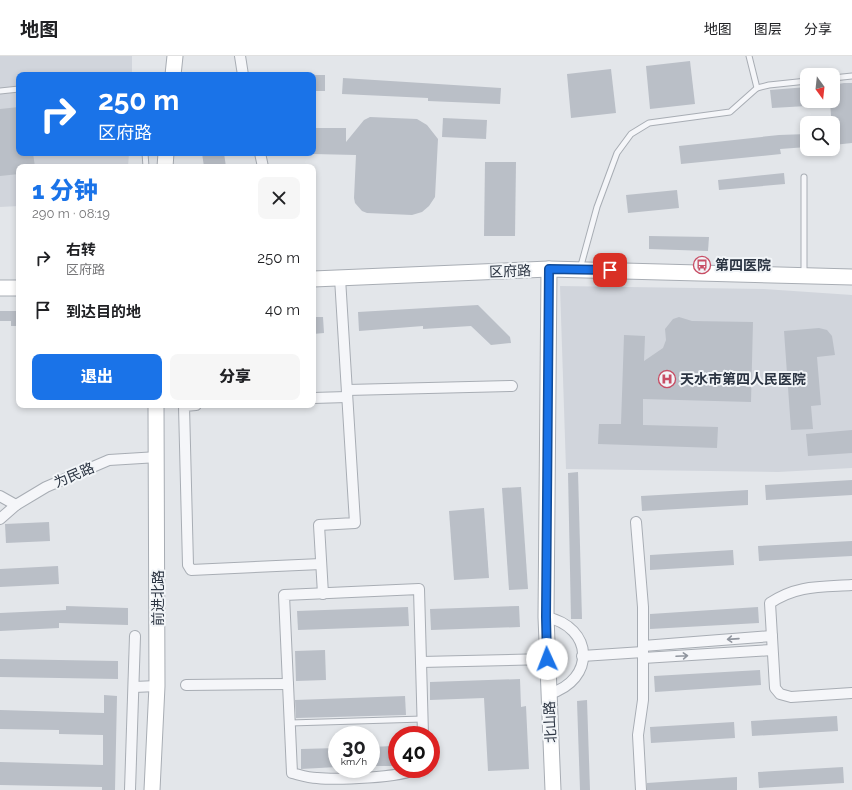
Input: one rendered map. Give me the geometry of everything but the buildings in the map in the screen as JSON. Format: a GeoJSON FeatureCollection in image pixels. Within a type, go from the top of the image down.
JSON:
{"type":"FeatureCollection","features":[{"type":"Feature","properties":{"kind":"main road"},"geometry":{"type":"LineString","coordinates":[[173,72],[175,56]]}},
{"type":"Feature","properties":{"kind":"main road","name":"区府路"},"geometry":{"type":"LineString","coordinates":[[316,279],[549,269],[852,277]]}},
{"type":"Feature","properties":{"kind":"main road","name":"北山路"},"geometry":{"type":"LineString","coordinates":[[549,269],[546,617],[553,790]]}},
{"type":"Feature","properties":{"kind":"main road"},"geometry":{"type":"LineString","coordinates":[[0,288],[16,288]]}},
{"type":"Feature","properties":{"kind":"main road","name":"前进北路"},"geometry":{"type":"LineString","coordinates":[[152,790],[157,686],[158,457],[156,408]]}},
{"type":"Feature","properties":{"kind":"street"},"geometry":{"type":"LineString","coordinates":[[240,56],[243,72]]}},
{"type":"Feature","properties":{"kind":"street"},"geometry":{"type":"LineString","coordinates":[[323,594],[319,525],[355,523],[340,278]]}},
{"type":"Feature","properties":{"kind":"street"},"geometry":{"type":"LineString","coordinates":[[316,398],[347,393],[512,386]]}},
{"type":"Feature","properties":{"kind":"street"},"geometry":{"type":"LineString","coordinates":[[184,408],[188,565],[191,570],[321,564]]}},
{"type":"Feature","properties":{"kind":"street","name":"为民路"},"geometry":{"type":"LineString","coordinates":[[0,519],[16,505],[46,487],[109,460],[158,457]]}},
{"type":"Feature","properties":{"kind":"street"},"geometry":{"type":"LineString","coordinates":[[0,496],[16,505]]}},
{"type":"Feature","properties":{"kind":"street"},"geometry":{"type":"LineString","coordinates":[[636,522],[643,607],[643,700],[638,735],[641,790]]}},
{"type":"Feature","properties":{"kind":"street"},"geometry":{"type":"LineString","coordinates":[[852,585],[797,589],[782,595],[770,603],[775,688],[780,694],[791,696],[852,693]]}},
{"type":"Feature","properties":{"kind":"street"},"geometry":{"type":"LineString","coordinates":[[388,776],[317,778],[292,773],[284,596],[419,589],[423,726]]}},
{"type":"Feature","properties":{"kind":"street"},"geometry":{"type":"LineString","coordinates":[[546,617],[558,620],[569,626],[577,636],[582,648],[579,672],[571,683],[561,690],[549,694]]}},
{"type":"Feature","properties":{"kind":"street"},"geometry":{"type":"LineString","coordinates":[[130,790],[136,636]]}},
{"type":"Feature","properties":{"kind":"street"},"geometry":{"type":"LineString","coordinates":[[643,652],[772,636]]}},
{"type":"Feature","properties":{"kind":"street"},"geometry":{"type":"LineString","coordinates":[[582,656],[643,652],[772,650]]}},
{"type":"Feature","properties":{"kind":"street"},"geometry":{"type":"LineString","coordinates":[[421,662],[547,659]]}},
{"type":"Feature","properties":{"kind":"street"},"geometry":{"type":"LineString","coordinates":[[186,685],[288,684]]}},
{"type":"Feature","properties":{"kind":"street"},"geometry":{"type":"LineString","coordinates":[[134,687],[157,686]]}},
{"type":"Feature","properties":{"kind":"lane"},"geometry":{"type":"LineString","coordinates":[[749,56],[757,88]]}},
{"type":"Feature","properties":{"kind":"lane"},"geometry":{"type":"LineString","coordinates":[[840,77],[852,76]]}},
{"type":"Feature","properties":{"kind":"lane"},"geometry":{"type":"LineString","coordinates":[[580,270],[597,207],[617,154],[631,134],[649,123],[730,112],[757,88],[769,85],[800,82]]}},
{"type":"Feature","properties":{"kind":"lane"},"geometry":{"type":"LineString","coordinates":[[0,91],[16,89]]}},
{"type":"Feature","properties":{"kind":"lane"},"geometry":{"type":"LineString","coordinates":[[804,177],[804,275]]}},
{"type":"Feature","properties":{"kind":"lane"},"geometry":{"type":"LineString","coordinates":[[290,723],[423,719]]}},
{"type":"Feature","properties":{"kind":"shaded area"},"geometry":{"type":"Polygon","coordinates":[[[0,56],[132,56],[132,72],[16,72],[16,156],[129,156],[128,164],[16,164],[16,206],[0,207],[0,56]]]}},
{"type":"Feature","properties":{"kind":"shaded area","name":"天水市第四人民医院"},"geometry":{"type":"Polygon","coordinates":[[[560,286],[764,289],[852,295],[852,468],[778,472],[566,469],[560,286]]]}},
{"type":"Feature","properties":{"kind":"place","name":"第四医院"},"geometry":{"type":"Point","coordinates":[702,265]}},
{"type":"Feature","properties":{"kind":"place","name":"天水市第四人民医院"},"geometry":{"type":"Point","coordinates":[667,379]}},
{"type":"Feature","properties":{"kind":"route"},"geometry":{"type":"LineString","coordinates":[[547,659],[546,617],[549,269],[610,270]]}}]}
